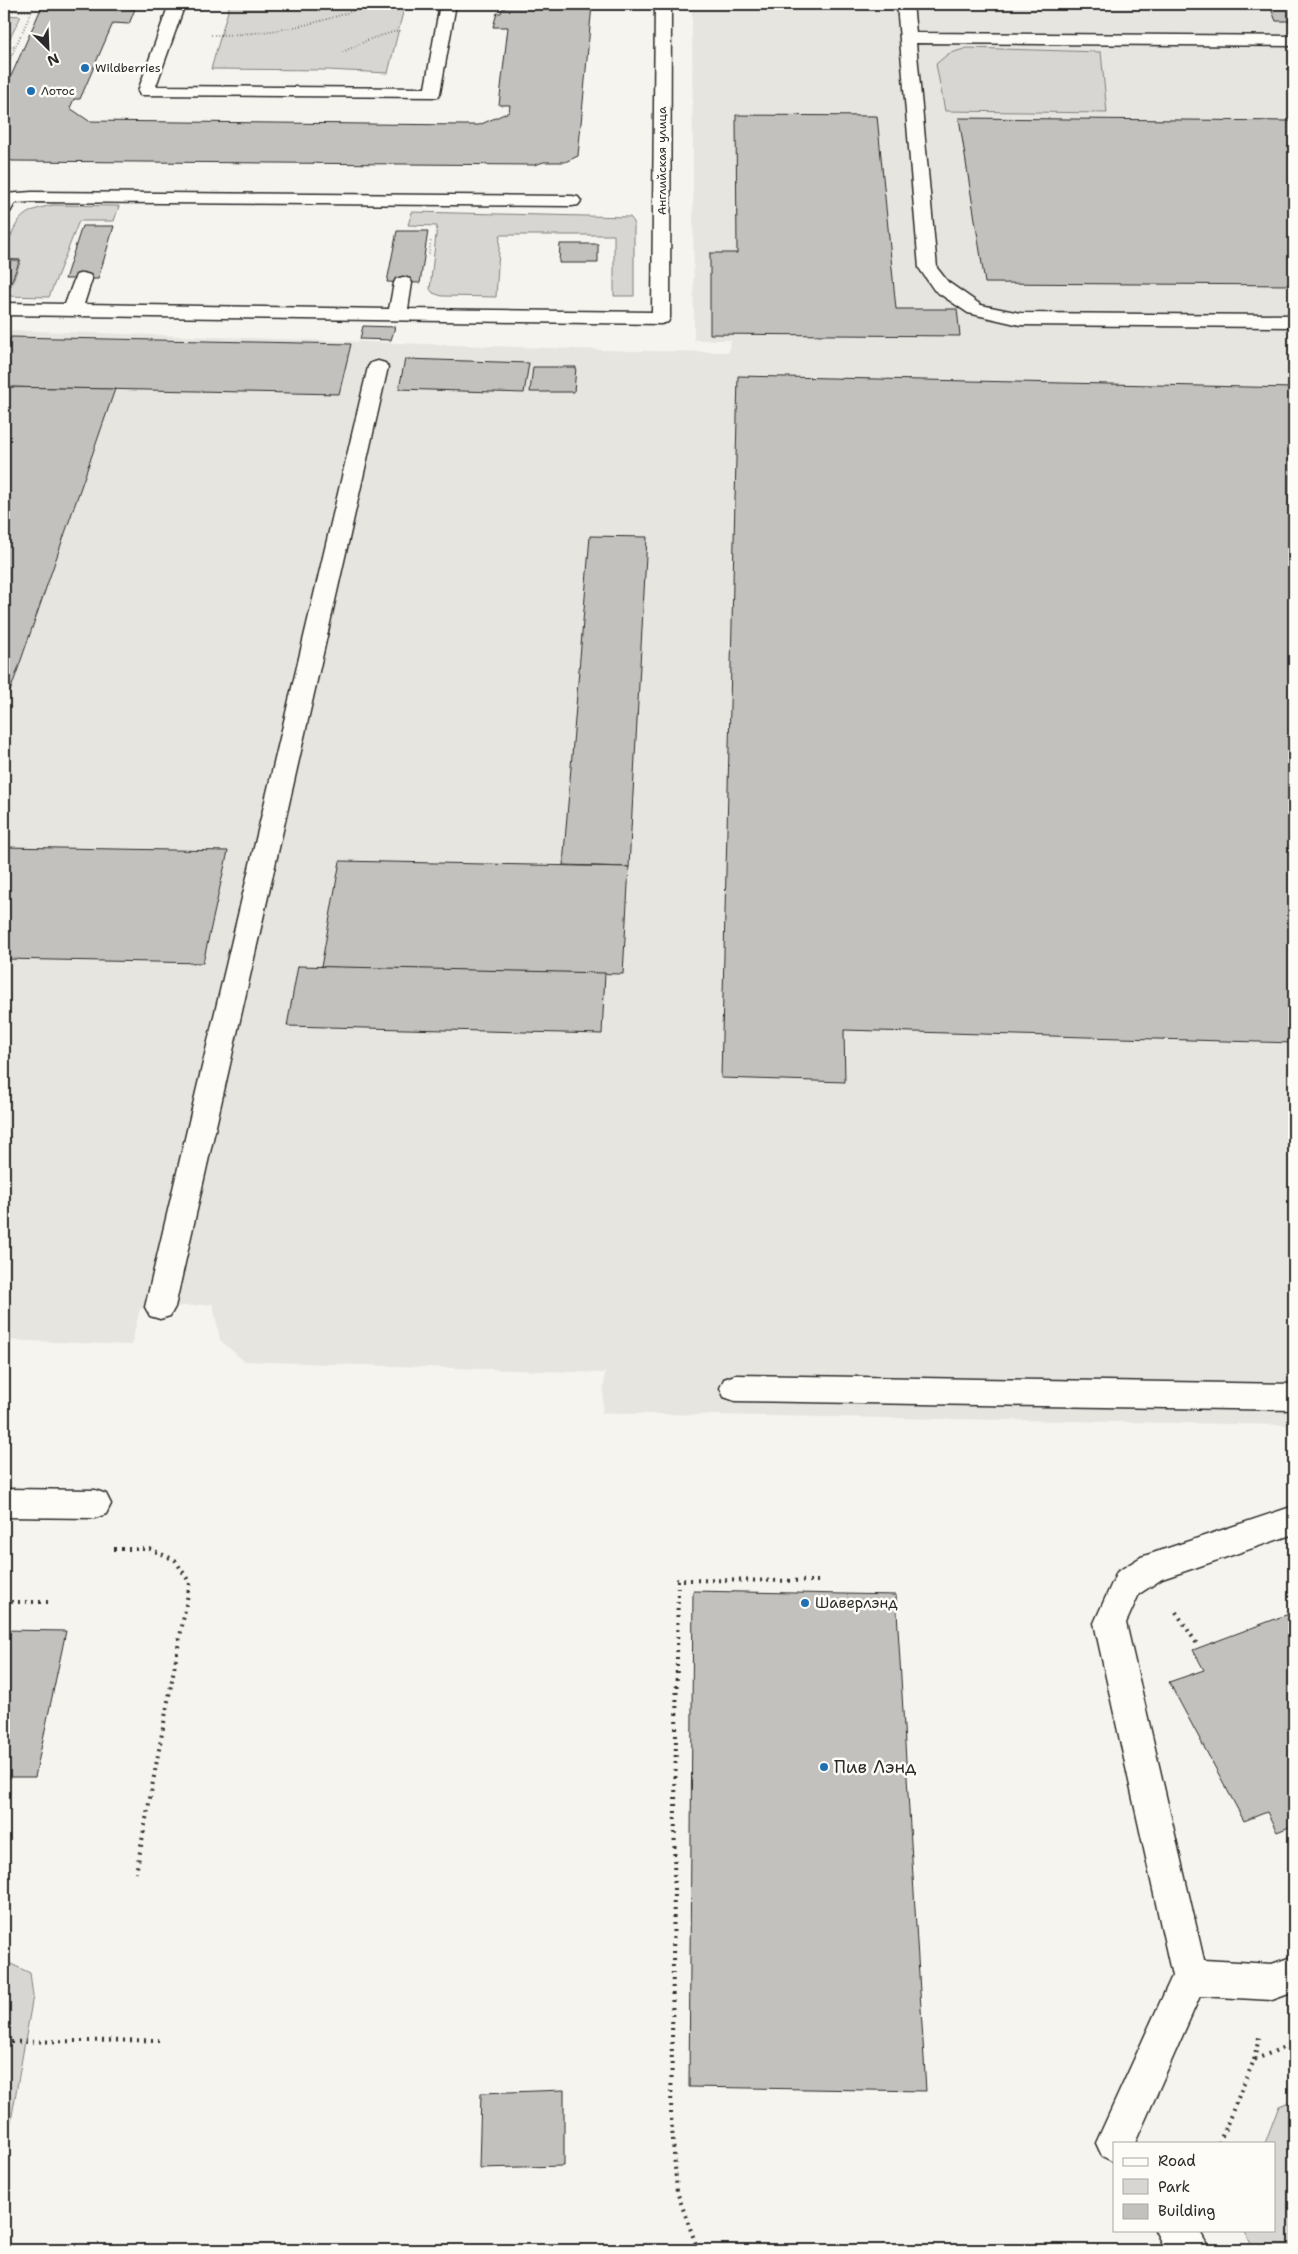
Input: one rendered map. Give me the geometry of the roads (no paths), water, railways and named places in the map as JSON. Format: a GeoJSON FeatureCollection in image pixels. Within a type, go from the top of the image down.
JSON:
{"type":"FeatureCollection","features":[{"type":"Feature","properties":{"kind":"street"},"geometry":{"type":"LineString","coordinates":[[177,4],[146,91],[432,93],[448,4]]}},
{"type":"Feature","properties":{"kind":"street","name":"Английская улица"},"geometry":{"type":"LineString","coordinates":[[398,314],[661,318],[662,4]]}},
{"type":"Feature","properties":{"kind":"street"},"geometry":{"type":"LineString","coordinates":[[905,4],[910,38],[928,268],[941,286],[975,309],[1020,319],[1294,321]]}},
{"type":"Feature","properties":{"kind":"street"},"geometry":{"type":"LineString","coordinates":[[910,38],[1294,41]]}},
{"type":"Feature","properties":{"kind":"street"},"geometry":{"type":"LineString","coordinates":[[4,208],[9,198],[32,197],[572,201]]}},
{"type":"Feature","properties":{"kind":"street"},"geometry":{"type":"LineString","coordinates":[[74,310],[84,279]]}},
{"type":"Feature","properties":{"kind":"street"},"geometry":{"type":"LineString","coordinates":[[4,309],[398,314],[403,283]]}},
{"type":"Feature","properties":{"kind":"street"},"geometry":{"type":"LineString","coordinates":[[160,1307],[378,367]]}},
{"type":"Feature","properties":{"kind":"street"},"geometry":{"type":"LineString","coordinates":[[735,1388],[1294,1397]]}},
{"type":"Feature","properties":{"kind":"street"},"geometry":{"type":"LineString","coordinates":[[4,1503],[95,1504]]}},
{"type":"Feature","properties":{"kind":"street"},"geometry":{"type":"LineString","coordinates":[[1114,2142],[1190,1977],[1110,1623],[1128,1583],[1152,1567],[1294,1520]]}},
{"type":"Feature","properties":{"kind":"street"},"geometry":{"type":"LineString","coordinates":[[1190,1977],[1272,1982],[1294,1974]]}},
{"type":"Feature","properties":{"kind":"street"},"geometry":{"type":"LineString","coordinates":[[1176,2232],[1190,2250]]}},
{"type":"Feature","properties":{"kind":"place","name":"Wildberries"},"geometry":{"type":"Point","coordinates":[85,68]}},
{"type":"Feature","properties":{"kind":"place","name":"Лотос"},"geometry":{"type":"Point","coordinates":[31,91]}},
{"type":"Feature","properties":{"kind":"place","name":"Шаверлэнд"},"geometry":{"type":"Point","coordinates":[805,1603]}},
{"type":"Feature","properties":{"kind":"place","name":"Пив Лэнд"},"geometry":{"type":"Point","coordinates":[824,1767]}}]}
